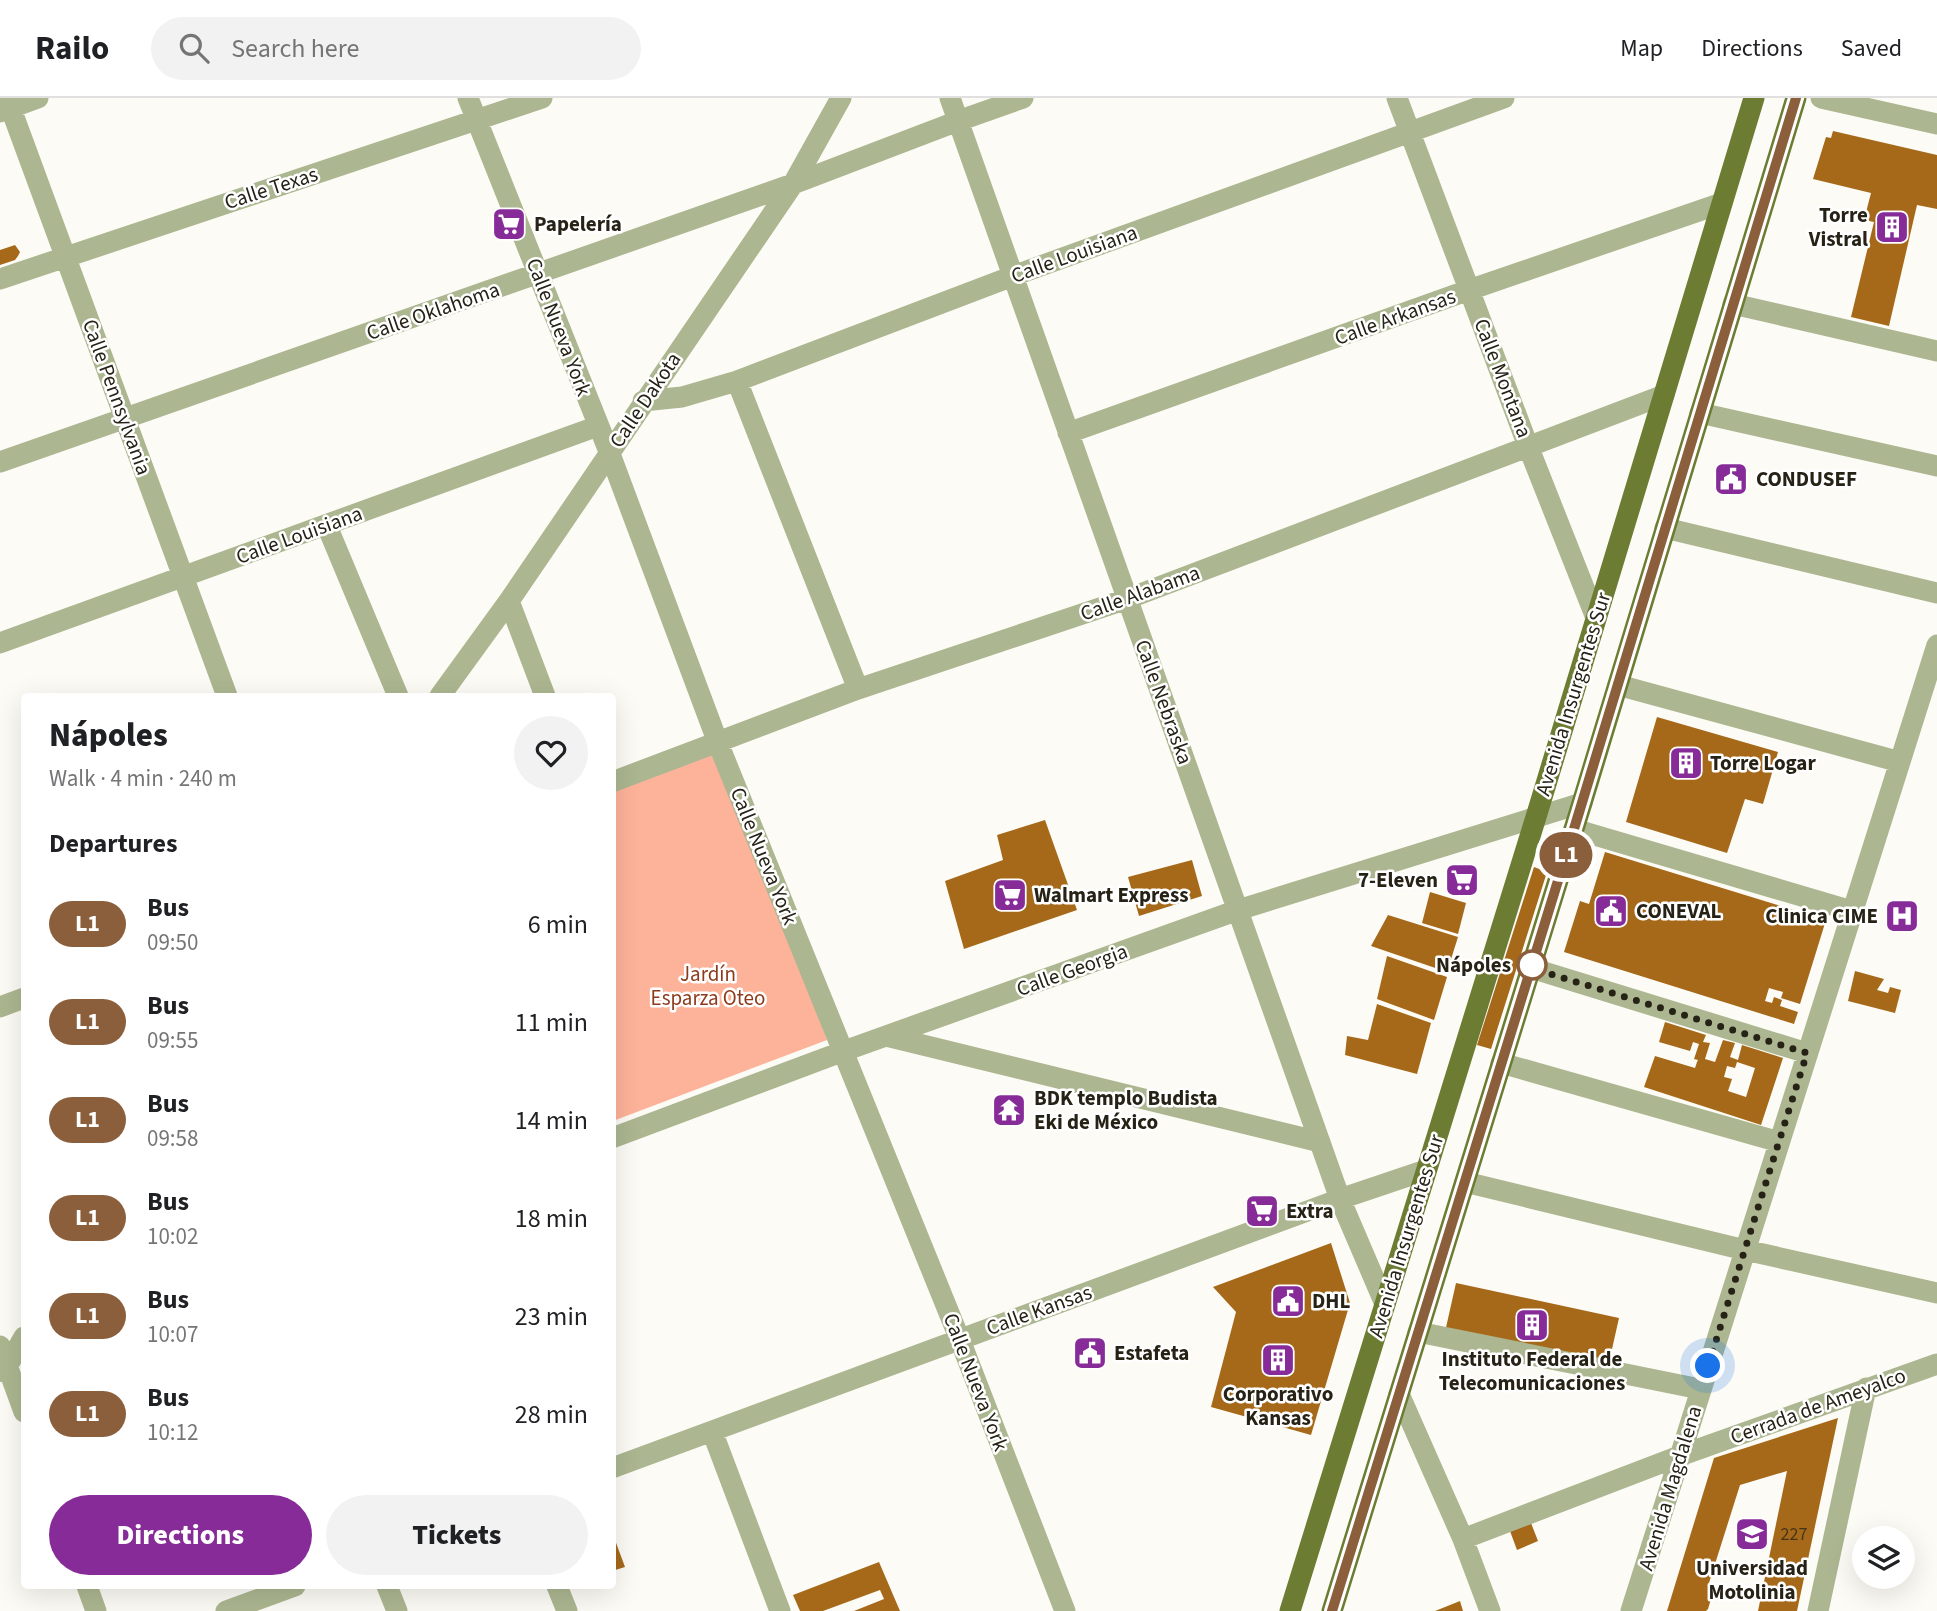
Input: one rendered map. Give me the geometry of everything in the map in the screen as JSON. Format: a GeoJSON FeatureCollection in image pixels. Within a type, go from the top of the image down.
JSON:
{"type":"FeatureCollection","features":[{"type":"Feature","properties":{"kind":"main road","name":"Avenida Insurgentes Sur"},"geometry":{"type":"LineString","coordinates":[[1290,1611],[1755,98]]}},
{"type":"Feature","properties":{"kind":"main road","name":"Avenida Insurgentes Sur"},"geometry":{"type":"LineString","coordinates":[[1332,1611],[1796,98]]}},
{"type":"Feature","properties":{"kind":"street"},"geometry":{"type":"LineString","coordinates":[[6,106],[38,98]]}},
{"type":"Feature","properties":{"kind":"street","name":"Calle Nueva York"},"geometry":{"type":"LineString","coordinates":[[468,98],[610,454],[718,743],[960,1340],[1065,1611]]}},
{"type":"Feature","properties":{"kind":"street","name":"Calle Texas"},"geometry":{"type":"LineString","coordinates":[[0,279],[542,98]]}},
{"type":"Feature","properties":{"kind":"street","name":"Calle Dakota"},"geometry":{"type":"LineString","coordinates":[[442,693],[509,601],[793,184],[841,98]]}},
{"type":"Feature","properties":{"kind":"street","name":"Calle Nebraska"},"geometry":{"type":"LineString","coordinates":[[950,98],[1340,1199],[1385,1304]]}},
{"type":"Feature","properties":{"kind":"street","name":"Calle Oklahoma"},"geometry":{"type":"LineString","coordinates":[[0,462],[793,184],[1023,98]]}},
{"type":"Feature","properties":{"kind":"street","name":"Calle Montana"},"geometry":{"type":"LineString","coordinates":[[1397,98],[1596,618]]}},
{"type":"Feature","properties":{"kind":"street","name":"Calle Louisiana"},"geometry":{"type":"LineString","coordinates":[[643,401],[682,397],[737,381],[1013,276],[1504,98]]}},
{"type":"Feature","properties":{"kind":"street"},"geometry":{"type":"LineString","coordinates":[[1821,98],[1937,124]]}},
{"type":"Feature","properties":{"kind":"street","name":"Calle Pennsylvania"},"geometry":{"type":"LineString","coordinates":[[6,106],[65,256],[226,693]]}},
{"type":"Feature","properties":{"kind":"street","name":"Calle Arkansas"},"geometry":{"type":"LineString","coordinates":[[1068,433],[1723,203]]}},
{"type":"Feature","properties":{"kind":"street"},"geometry":{"type":"LineString","coordinates":[[1733,304],[1937,351]]}},
{"type":"Feature","properties":{"kind":"street"},"geometry":{"type":"LineString","coordinates":[[737,381],[858,690]]}},
{"type":"Feature","properties":{"kind":"street","name":"Calle Alabama"},"geometry":{"type":"LineString","coordinates":[[616,781],[858,690],[1127,598],[1664,395]]}},
{"type":"Feature","properties":{"kind":"street"},"geometry":{"type":"LineString","coordinates":[[1700,413],[1937,466]]}},
{"type":"Feature","properties":{"kind":"street","name":"Calle Louisiana"},"geometry":{"type":"LineString","coordinates":[[0,643],[598,426]]}},
{"type":"Feature","properties":{"kind":"street"},"geometry":{"type":"LineString","coordinates":[[327,526],[397,693]]}},
{"type":"Feature","properties":{"kind":"street"},"geometry":{"type":"LineString","coordinates":[[1665,528],[1937,593]]}},
{"type":"Feature","properties":{"kind":"street"},"geometry":{"type":"LineString","coordinates":[[509,601],[544,693]]}},
{"type":"Feature","properties":{"kind":"street","name":"Avenida Magdalena"},"geometry":{"type":"LineString","coordinates":[[1631,1611],[1937,645]]}},
{"type":"Feature","properties":{"kind":"street"},"geometry":{"type":"LineString","coordinates":[[1618,685],[1900,762]]}},
{"type":"Feature","properties":{"kind":"street","name":"Calle Georgia"},"geometry":{"type":"LineString","coordinates":[[616,1136],[844,1051],[1238,910],[1581,803]]}},
{"type":"Feature","properties":{"kind":"street"},"geometry":{"type":"LineString","coordinates":[[1574,829],[1852,911]]}},
{"type":"Feature","properties":{"kind":"street"},"geometry":{"type":"LineString","coordinates":[[1531,968],[1807,1053]]}},
{"type":"Feature","properties":{"kind":"street"},"geometry":{"type":"LineString","coordinates":[[0,1007],[21,999]]}},
{"type":"Feature","properties":{"kind":"street"},"geometry":{"type":"LineString","coordinates":[[886,1036],[1320,1142]]}},
{"type":"Feature","properties":{"kind":"street"},"geometry":{"type":"LineString","coordinates":[[1501,1063],[1779,1142]]}},
{"type":"Feature","properties":{"kind":"street","name":"Calle Kansas"},"geometry":{"type":"LineString","coordinates":[[616,1467],[1340,1199],[1426,1170]]}},
{"type":"Feature","properties":{"kind":"street"},"geometry":{"type":"LineString","coordinates":[[1465,1182],[1937,1293]]}},
{"type":"Feature","properties":{"kind":"street"},"geometry":{"type":"LineString","coordinates":[[1418,1332],[1700,1389]]}},
{"type":"Feature","properties":{"kind":"street"},"geometry":{"type":"LineString","coordinates":[[21,1342],[6,1364],[21,1404]]}},
{"type":"Feature","properties":{"kind":"street","name":"Cerrada de Ameyalco"},"geometry":{"type":"LineString","coordinates":[[1464,1539],[1682,1455],[1937,1364]]}},
{"type":"Feature","properties":{"kind":"street"},"geometry":{"type":"LineString","coordinates":[[1818,1611],[1866,1388]]}},
{"type":"Feature","properties":{"kind":"street"},"geometry":{"type":"LineString","coordinates":[[1399,1394],[1464,1539],[1490,1611]]}},
{"type":"Feature","properties":{"kind":"street"},"geometry":{"type":"LineString","coordinates":[[712,1431],[780,1611]]}},
{"type":"Feature","properties":{"kind":"street"},"geometry":{"type":"LineString","coordinates":[[88,1589],[96,1611]]}},
{"type":"Feature","properties":{"kind":"street"},"geometry":{"type":"LineString","coordinates":[[238,1603],[285,1589]]}},
{"type":"Feature","properties":{"kind":"street"},"geometry":{"type":"LineString","coordinates":[[388,1589],[397,1611]]}},
{"type":"Feature","properties":{"kind":"street"},"geometry":{"type":"LineString","coordinates":[[558,1589],[567,1611]]}},
{"type":"Feature","properties":{"kind":"green space","name":"Jardín Esparza Oteo"},"geometry":{"type":"Polygon","coordinates":[[[721,751],[827,1040],[616,1120],[616,790],[721,751]]]}},
{"type":"Feature","properties":{"kind":"building","name":"Torre Vistral"},"geometry":{"type":"Polygon","coordinates":[[[1833,131],[1937,155],[1937,209],[1917,205],[1889,326],[1851,317],[1874,222],[1864,220],[1871,193],[1813,179],[1826,137],[1831,138],[1833,131]]]}},
{"type":"Feature","properties":{"kind":"building"},"geometry":{"type":"Polygon","coordinates":[[[15,245],[20,252],[15,260],[0,265],[0,250],[15,245]]]}},
{"type":"Feature","properties":{"kind":"building"},"geometry":{"type":"Polygon","coordinates":[[[1657,717],[1778,752],[1763,804],[1745,799],[1727,853],[1626,822],[1657,717]]]}},
{"type":"Feature","properties":{"kind":"building","name":"Walmart Express"},"geometry":{"type":"Polygon","coordinates":[[[1045,820],[1077,910],[964,949],[945,881],[1003,860],[997,835],[1045,820]]]}},
{"type":"Feature","properties":{"kind":"building"},"geometry":{"type":"Polygon","coordinates":[[[1605,852],[1826,920],[1800,1004],[1781,998],[1783,992],[1769,988],[1765,1001],[1772,1003],[1774,997],[1782,1000],[1780,1006],[1798,1012],[1794,1024],[1564,952],[1580,901],[1589,904],[1605,852]]]}},
{"type":"Feature","properties":{"kind":"building"},"geometry":{"type":"Polygon","coordinates":[[[1192,860],[1202,896],[1139,916],[1128,877],[1192,860]]]}},
{"type":"Feature","properties":{"kind":"building"},"geometry":{"type":"Polygon","coordinates":[[[1534,867],[1547,872],[1491,1049],[1477,1045],[1534,867]]]}},
{"type":"Feature","properties":{"kind":"building"},"geometry":{"type":"Polygon","coordinates":[[[1430,892],[1466,903],[1458,934],[1422,923],[1430,892]]]}},
{"type":"Feature","properties":{"kind":"building"},"geometry":{"type":"Polygon","coordinates":[[[1388,915],[1458,937],[1447,972],[1371,946],[1388,915]]]}},
{"type":"Feature","properties":{"kind":"building"},"geometry":{"type":"Polygon","coordinates":[[[1387,956],[1447,977],[1434,1020],[1377,999],[1387,956]]]}},
{"type":"Feature","properties":{"kind":"building"},"geometry":{"type":"Polygon","coordinates":[[[1855,971],[1884,979],[1877,990],[1888,993],[1890,987],[1901,990],[1895,1013],[1848,1001],[1855,971]]]}},
{"type":"Feature","properties":{"kind":"building"},"geometry":{"type":"Polygon","coordinates":[[[1377,1004],[1431,1023],[1417,1074],[1345,1055],[1347,1036],[1368,1040],[1377,1004]]]}},
{"type":"Feature","properties":{"kind":"building"},"geometry":{"type":"Polygon","coordinates":[[[1665,1022],[1706,1035],[1703,1042],[1710,1043],[1705,1059],[1715,1062],[1723,1040],[1735,1043],[1730,1057],[1738,1060],[1742,1045],[1783,1058],[1761,1125],[1644,1087],[1655,1056],[1695,1068],[1698,1060],[1694,1059],[1699,1044],[1693,1042],[1690,1051],[1659,1042],[1665,1022]],[[1737,1062],[1735,1068],[1727,1066],[1724,1077],[1732,1079],[1728,1091],[1746,1097],[1755,1068],[1737,1062]]]}},
{"type":"Feature","properties":{"kind":"building","name":"Corporativo Kansas"},"geometry":{"type":"Polygon","coordinates":[[[1331,1243],[1350,1303],[1311,1435],[1211,1407],[1236,1312],[1213,1287],[1331,1243]]]}},
{"type":"Feature","properties":{"kind":"building","name":"Instituto Federal de Telecomunicaciones"},"geometry":{"type":"Polygon","coordinates":[[[1456,1283],[1619,1318],[1608,1367],[1445,1332],[1456,1283]]]}},
{"type":"Feature","properties":{"kind":"building","name":"Universidad Motolinia"},"geometry":{"type":"Polygon","coordinates":[[[1838,1418],[1797,1611],[1758,1611],[1787,1471],[1740,1485],[1709,1583],[1715,1586],[1708,1609],[1667,1611],[1714,1458],[1838,1418]]]}},
{"type":"Feature","properties":{"kind":"building"},"geometry":{"type":"Polygon","coordinates":[[[1531,1523],[1538,1541],[1517,1550],[1510,1531],[1531,1523]]]}},
{"type":"Feature","properties":{"kind":"building"},"geometry":{"type":"Polygon","coordinates":[[[616,1543],[625,1567],[616,1570],[616,1543]]]}},
{"type":"Feature","properties":{"kind":"building"},"geometry":{"type":"Polygon","coordinates":[[[879,1562],[900,1611],[854,1611],[884,1599],[880,1590],[823,1611],[800,1611],[793,1595],[879,1562]]]}},
{"type":"Feature","properties":{"kind":"building"},"geometry":{"type":"Polygon","coordinates":[[[1460,1601],[1463,1611],[1435,1611],[1460,1601]]]}},
{"type":"Feature","properties":{"kind":"bus line","name":"L1"},"geometry":{"type":"LineString","coordinates":[[1332,1611],[1796,98]]}},
{"type":"Feature","properties":{"kind":"place","name":"Papelería"},"geometry":{"type":"Point","coordinates":[509,224]}},
{"type":"Feature","properties":{"kind":"place","name":"Torre Vistral"},"geometry":{"type":"Point","coordinates":[1892,227]}},
{"type":"Feature","properties":{"kind":"place","name":"CONDUSEF"},"geometry":{"type":"Point","coordinates":[1731,479]}},
{"type":"Feature","properties":{"kind":"place","name":"Torre Logar"},"geometry":{"type":"Point","coordinates":[1686,763]}},
{"type":"Feature","properties":{"kind":"place","name":"7-Eleven"},"geometry":{"type":"Point","coordinates":[1462,880]}},
{"type":"Feature","properties":{"kind":"place","name":"Walmart Express"},"geometry":{"type":"Point","coordinates":[1010,895]}},
{"type":"Feature","properties":{"kind":"place","name":"CONEVAL"},"geometry":{"type":"Point","coordinates":[1611,911]}},
{"type":"Feature","properties":{"kind":"place","name":"Clinica CIME"},"geometry":{"type":"Point","coordinates":[1902,916]}},
{"type":"Feature","properties":{"kind":"place","name":"Nápoles"},"geometry":{"type":"Point","coordinates":[1532,965]}},
{"type":"Feature","properties":{"kind":"place","name":"BDK templo Budista Eki de México"},"geometry":{"type":"Point","coordinates":[1009,1110]}},
{"type":"Feature","properties":{"kind":"place","name":"Extra"},"geometry":{"type":"Point","coordinates":[1262,1211]}},
{"type":"Feature","properties":{"kind":"place","name":"DHL"},"geometry":{"type":"Point","coordinates":[1288,1301]}},
{"type":"Feature","properties":{"kind":"place","name":"Instituto Federal de Telecomunicaciones"},"geometry":{"type":"Point","coordinates":[1532,1325]}},
{"type":"Feature","properties":{"kind":"place","name":"Estafeta"},"geometry":{"type":"Point","coordinates":[1090,1353]}},
{"type":"Feature","properties":{"kind":"place","name":"Corporativo Kansas"},"geometry":{"type":"Point","coordinates":[1278,1360]}},
{"type":"Feature","properties":{"kind":"place","name":"Universidad Motolinia"},"geometry":{"type":"Point","coordinates":[1752,1534]}},
{"type":"Feature","properties":{"kind":"route"},"geometry":{"type":"LineString","coordinates":[[1532,965],[1531,968],[1807,1053],[1708,1366]]}}]}
